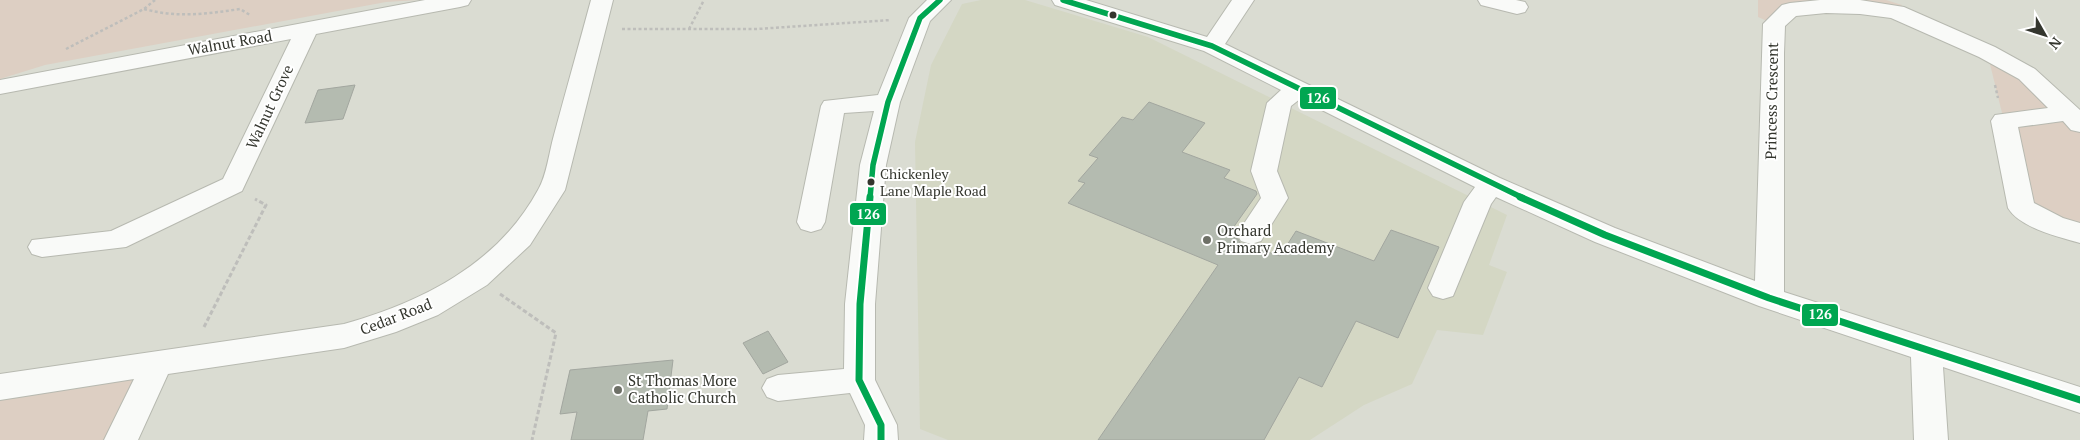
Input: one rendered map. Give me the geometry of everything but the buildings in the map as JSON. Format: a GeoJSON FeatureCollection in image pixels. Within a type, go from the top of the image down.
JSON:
{"type":"FeatureCollection","features":[{"type":"Feature","properties":{"kind":"street","name":"Walnut Road"},"geometry":{"type":"LineString","coordinates":[[0,86],[460,0]]}},
{"type":"Feature","properties":{"kind":"street","name":"Cedar Road"},"geometry":{"type":"LineString","coordinates":[[0,387],[344,336],[385,324],[428,307],[477,278],[520,238],[552,190],[602,0]]}},
{"type":"Feature","properties":{"kind":"street"},"geometry":{"type":"LineString","coordinates":[[881,440],[881,425],[859,380],[860,304],[873,165],[888,102],[920,18],[940,0]]}},
{"type":"Feature","properties":{"kind":"street"},"geometry":{"type":"LineString","coordinates":[[1063,0],[1212,46],[1491,184],[1605,235],[1769,298],[2080,400]]}},
{"type":"Feature","properties":{"kind":"street"},"geometry":{"type":"LineString","coordinates":[[1212,46],[1243,0]]}},
{"type":"Feature","properties":{"kind":"street"},"geometry":{"type":"LineString","coordinates":[[1489,0],[1521,9]]}},
{"type":"Feature","properties":{"kind":"street","name":"Princess Crescent"},"geometry":{"type":"LineString","coordinates":[[1769,298],[1774,24],[1790,10],[1826,6],[1860,6],[1896,12],[1987,52],[2027,74],[2074,119]]}},
{"type":"Feature","properties":{"kind":"street","name":"Walnut Grove"},"geometry":{"type":"LineString","coordinates":[[233,185],[307,29]]}},
{"type":"Feature","properties":{"kind":"street"},"geometry":{"type":"LineString","coordinates":[[1252,234],[1275,198],[1264,171],[1279,103],[1297,89]]}},
{"type":"Feature","properties":{"kind":"street"},"geometry":{"type":"LineString","coordinates":[[812,222],[833,106],[888,102]]}},
{"type":"Feature","properties":{"kind":"street","name":"Princess Crescent"},"geometry":{"type":"LineString","coordinates":[[2074,119],[2004,121],[2022,208],[2053,225],[2080,233]]}},
{"type":"Feature","properties":{"kind":"street"},"geometry":{"type":"LineString","coordinates":[[1443,288],[1478,202],[1491,184]]}},
{"type":"Feature","properties":{"kind":"street"},"geometry":{"type":"LineString","coordinates":[[42,247],[116,240],[233,185]]}},
{"type":"Feature","properties":{"kind":"street"},"geometry":{"type":"LineString","coordinates":[[1926,349],[1931,440]]}},
{"type":"Feature","properties":{"kind":"street"},"geometry":{"type":"LineString","coordinates":[[121,440],[172,363]]}},
{"type":"Feature","properties":{"kind":"street"},"geometry":{"type":"LineString","coordinates":[[778,388],[859,380]]}},
{"type":"Feature","properties":{"kind":"path"},"geometry":{"type":"LineString","coordinates":[[29,81],[31,66],[144,9],[155,0]]}},
{"type":"Feature","properties":{"kind":"path"},"geometry":{"type":"LineString","coordinates":[[690,29],[704,0]]}},
{"type":"Feature","properties":{"kind":"path"},"geometry":{"type":"LineString","coordinates":[[144,9],[158,14],[196,16],[240,9],[250,15],[252,38]]}},
{"type":"Feature","properties":{"kind":"path"},"geometry":{"type":"LineString","coordinates":[[594,29],[757,29],[920,18]]}},
{"type":"Feature","properties":{"kind":"path"},"geometry":{"type":"LineString","coordinates":[[172,363],[266,205],[233,185]]}},
{"type":"Feature","properties":{"kind":"path"},"geometry":{"type":"LineString","coordinates":[[477,278],[556,332],[532,440]]}},
{"type":"Feature","properties":{"kind":"shaded area"},"geometry":{"type":"Polygon","coordinates":[[[0,0],[418,0],[386,2],[45,65],[0,79],[0,0]]]}},
{"type":"Feature","properties":{"kind":"shaded area","name":"Orchard Primary Academy"},"geometry":{"type":"Polygon","coordinates":[[[981,0],[1025,0],[1148,37],[1507,215],[1489,265],[1507,272],[1483,335],[1437,330],[1412,384],[1364,405],[1310,440],[948,440],[920,429],[915,142],[931,65],[962,4],[981,0]]]}},
{"type":"Feature","properties":{"kind":"shaded area"},"geometry":{"type":"Polygon","coordinates":[[[1758,0],[1886,0],[1902,5],[1896,12],[1790,10],[1774,24],[1758,17],[1758,0]]]}},
{"type":"Feature","properties":{"kind":"shaded area"},"geometry":{"type":"Polygon","coordinates":[[[1987,52],[2080,124],[2080,233],[2022,208],[1987,52]]]}},
{"type":"Feature","properties":{"kind":"shaded area"},"geometry":{"type":"Polygon","coordinates":[[[157,365],[121,440],[0,440],[0,387],[157,365]]]}},
{"type":"Feature","properties":{"kind":"transit line","name":"126"},"geometry":{"type":"LineString","coordinates":[[881,440],[881,425],[859,380],[860,304],[873,165],[888,102],[920,18],[940,0]]}},
{"type":"Feature","properties":{"kind":"transit line","name":"126"},"geometry":{"type":"LineString","coordinates":[[1063,0],[1212,46],[1491,184],[1605,235],[1769,298],[2080,400]]}},
{"type":"Feature","properties":{"kind":"place","name":"Chickenley Lane Maple Road"},"geometry":{"type":"Point","coordinates":[871,182]}},
{"type":"Feature","properties":{"kind":"place","name":"Orchard Primary Academy"},"geometry":{"type":"Point","coordinates":[1207,240]}},
{"type":"Feature","properties":{"kind":"place","name":"St Thomas More Catholic Church"},"geometry":{"type":"Point","coordinates":[618,390]}}]}
